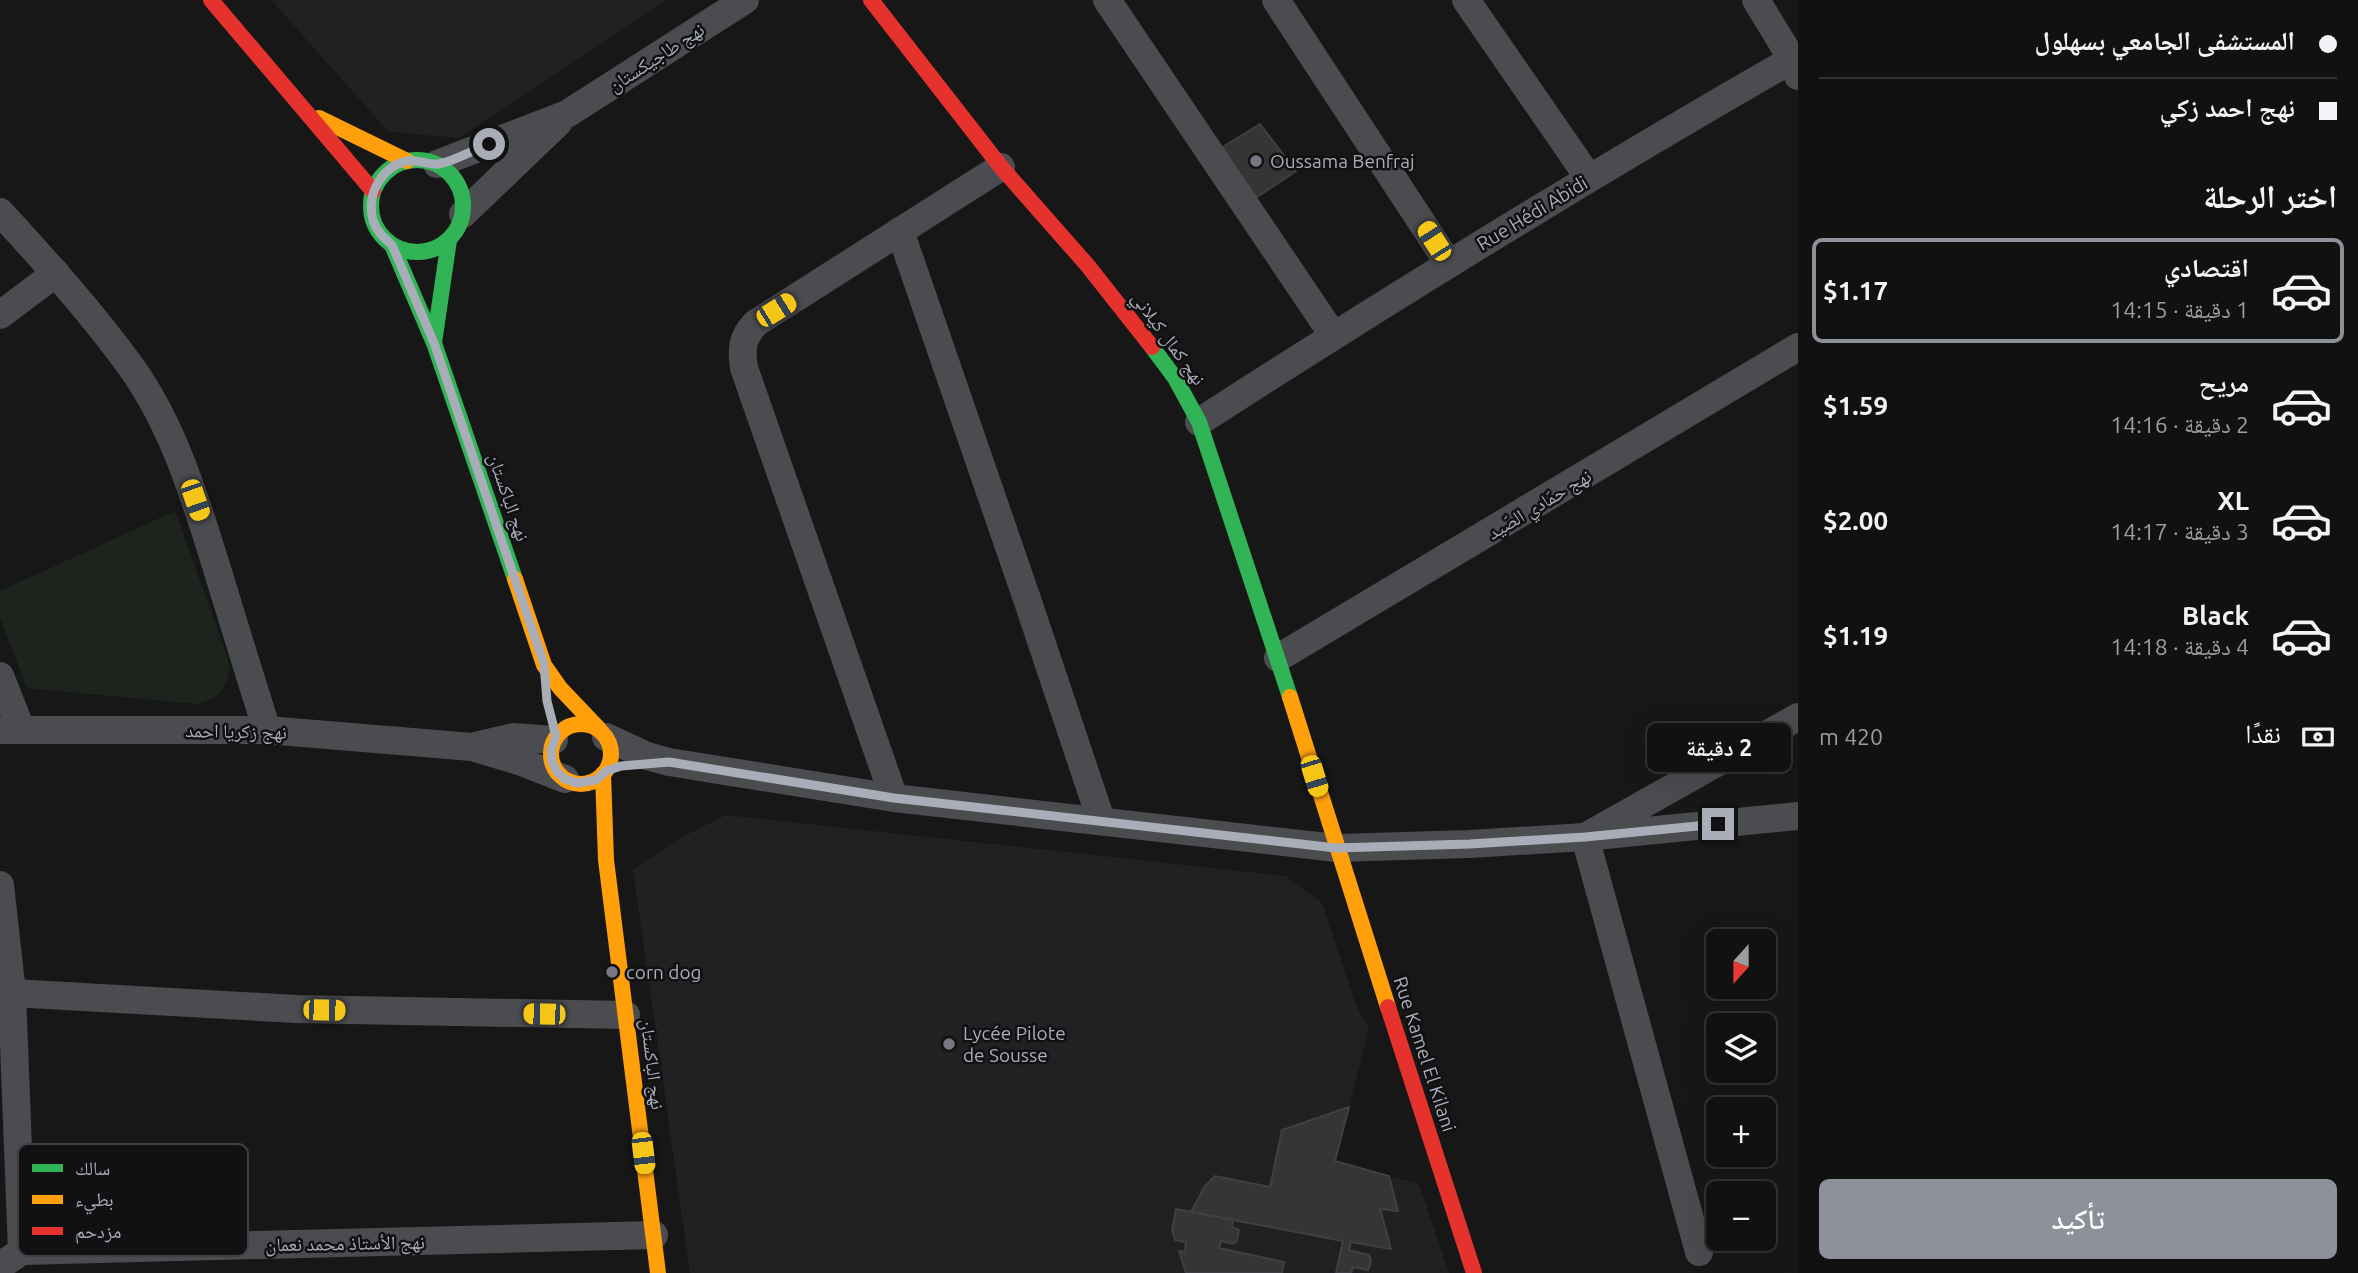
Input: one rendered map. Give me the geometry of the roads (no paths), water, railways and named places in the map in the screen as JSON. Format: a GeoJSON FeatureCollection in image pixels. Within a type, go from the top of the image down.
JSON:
{"type":"FeatureCollection","features":[{"type":"Feature","properties":{"kind":"street"},"geometry":{"type":"LineString","coordinates":[[211,0],[373,191]]}},
{"type":"Feature","properties":{"kind":"street","name":"نهج طاجيكستان"},"geometry":{"type":"LineString","coordinates":[[567,114],[745,0]]}},
{"type":"Feature","properties":{"kind":"street","name":"نهج كمال كيلاني"},"geometry":{"type":"LineString","coordinates":[[871,0],[1001,167],[1088,266],[1175,378],[1199,422],[1278,658],[1336,848]]}},
{"type":"Feature","properties":{"kind":"street"},"geometry":{"type":"LineString","coordinates":[[1107,0],[1333,335]]}},
{"type":"Feature","properties":{"kind":"street"},"geometry":{"type":"LineString","coordinates":[[1276,0],[1449,264]]}},
{"type":"Feature","properties":{"kind":"street"},"geometry":{"type":"LineString","coordinates":[[1466,0],[1590,178]]}},
{"type":"Feature","properties":{"kind":"street"},"geometry":{"type":"LineString","coordinates":[[1756,0],[1796,64]]}},
{"type":"Feature","properties":{"kind":"street","name":"Rue Hédi Abidi"},"geometry":{"type":"LineString","coordinates":[[1199,422],[1333,335],[1590,178],[1796,64]]}},
{"type":"Feature","properties":{"kind":"street"},"geometry":{"type":"LineString","coordinates":[[305,110],[407,161]]}},
{"type":"Feature","properties":{"kind":"street"},"geometry":{"type":"LineString","coordinates":[[437,164],[567,114]]}},
{"type":"Feature","properties":{"kind":"street"},"geometry":{"type":"LineString","coordinates":[[463,214],[567,114]]}},
{"type":"Feature","properties":{"kind":"street"},"geometry":{"type":"LineString","coordinates":[[422,160],[437,164],[449,173],[458,185],[463,199],[463,214],[458,229],[436,249],[422,253],[406,252],[381,235],[373,222],[370,206],[373,191],[392,167],[407,161],[422,160]]}},
{"type":"Feature","properties":{"kind":"street"},"geometry":{"type":"LineString","coordinates":[[894,798],[744,368],[742,343],[747,331],[756,323],[1001,167]]}},
{"type":"Feature","properties":{"kind":"street"},"geometry":{"type":"LineString","coordinates":[[0,212],[56,273],[135,372],[160,416],[200,513],[267,730]]}},
{"type":"Feature","properties":{"kind":"street"},"geometry":{"type":"LineString","coordinates":[[900,231],[1027,596],[1101,820]]}},
{"type":"Feature","properties":{"kind":"street","name":"نهج الباكستان"},"geometry":{"type":"LineString","coordinates":[[434,343],[449,240]]}},
{"type":"Feature","properties":{"kind":"street","name":"نهج الباكستان"},"geometry":{"type":"LineString","coordinates":[[392,245],[434,343],[544,664],[545,692]]}},
{"type":"Feature","properties":{"kind":"street"},"geometry":{"type":"LineString","coordinates":[[0,315],[56,273]]}},
{"type":"Feature","properties":{"kind":"street","name":"نهج حمّادي الصّيد"},"geometry":{"type":"LineString","coordinates":[[1278,658],[1798,347]]}},
{"type":"Feature","properties":{"kind":"street","name":"نهج الباكستان"},"geometry":{"type":"LineString","coordinates":[[544,664],[572,702],[602,733]]}},
{"type":"Feature","properties":{"kind":"street"},"geometry":{"type":"LineString","coordinates":[[0,676],[11,730]]}},
{"type":"Feature","properties":{"kind":"street"},"geometry":{"type":"LineString","coordinates":[[1585,837],[1798,717]]}},
{"type":"Feature","properties":{"kind":"street"},"geometry":{"type":"LineString","coordinates":[[669,762],[637,764],[605,772],[587,783],[571,787],[552,762],[554,732],[580,724],[647,756],[669,762],[894,798],[1336,848],[1585,837],[1798,816]]}},
{"type":"Feature","properties":{"kind":"street","name":"نهج زكريا احمد"},"geometry":{"type":"LineString","coordinates":[[11,730],[267,730],[472,747],[519,761],[571,787]]}},
{"type":"Feature","properties":{"kind":"street","name":"نهج زكريا احمد"},"geometry":{"type":"LineString","coordinates":[[472,747],[513,737],[554,732]]}},
{"type":"Feature","properties":{"kind":"street"},"geometry":{"type":"LineString","coordinates":[[602,733],[610,748],[611,760],[605,772]]}},
{"type":"Feature","properties":{"kind":"street","name":"نهج الباكستان"},"geometry":{"type":"LineString","coordinates":[[605,772],[603,817],[606,860],[658,1273]]}},
{"type":"Feature","properties":{"kind":"street","name":"نهج الباكستان"},"geometry":{"type":"LineString","coordinates":[[589,819],[606,860]]}},
{"type":"Feature","properties":{"kind":"street"},"geometry":{"type":"LineString","coordinates":[[1585,837],[1699,1252]]}},
{"type":"Feature","properties":{"kind":"street","name":"Rue Kamel El Kilani"},"geometry":{"type":"LineString","coordinates":[[1336,848],[1474,1273]]}},
{"type":"Feature","properties":{"kind":"street"},"geometry":{"type":"LineString","coordinates":[[0,885],[12,993],[11,1258]]}},
{"type":"Feature","properties":{"kind":"street"},"geometry":{"type":"LineString","coordinates":[[12,993],[296,1009],[626,1015]]}},
{"type":"Feature","properties":{"kind":"street","name":"نهج الأستاذ محمد نعمان"},"geometry":{"type":"LineString","coordinates":[[248,1250],[654,1235]]}},
{"type":"Feature","properties":{"kind":"street","name":"نهج الأستاذ محمد نعمان"},"geometry":{"type":"LineString","coordinates":[[11,1258],[67,1256]]}},
{"type":"Feature","properties":{"kind":"place","name":"Oussama Benfraj"},"geometry":{"type":"Point","coordinates":[1256,161]}},
{"type":"Feature","properties":{"kind":"place","name":"corn dog"},"geometry":{"type":"Point","coordinates":[612,972]}},
{"type":"Feature","properties":{"kind":"place","name":"Lycée Pilote de Sousse"},"geometry":{"type":"Point","coordinates":[949,1044]}}]}
